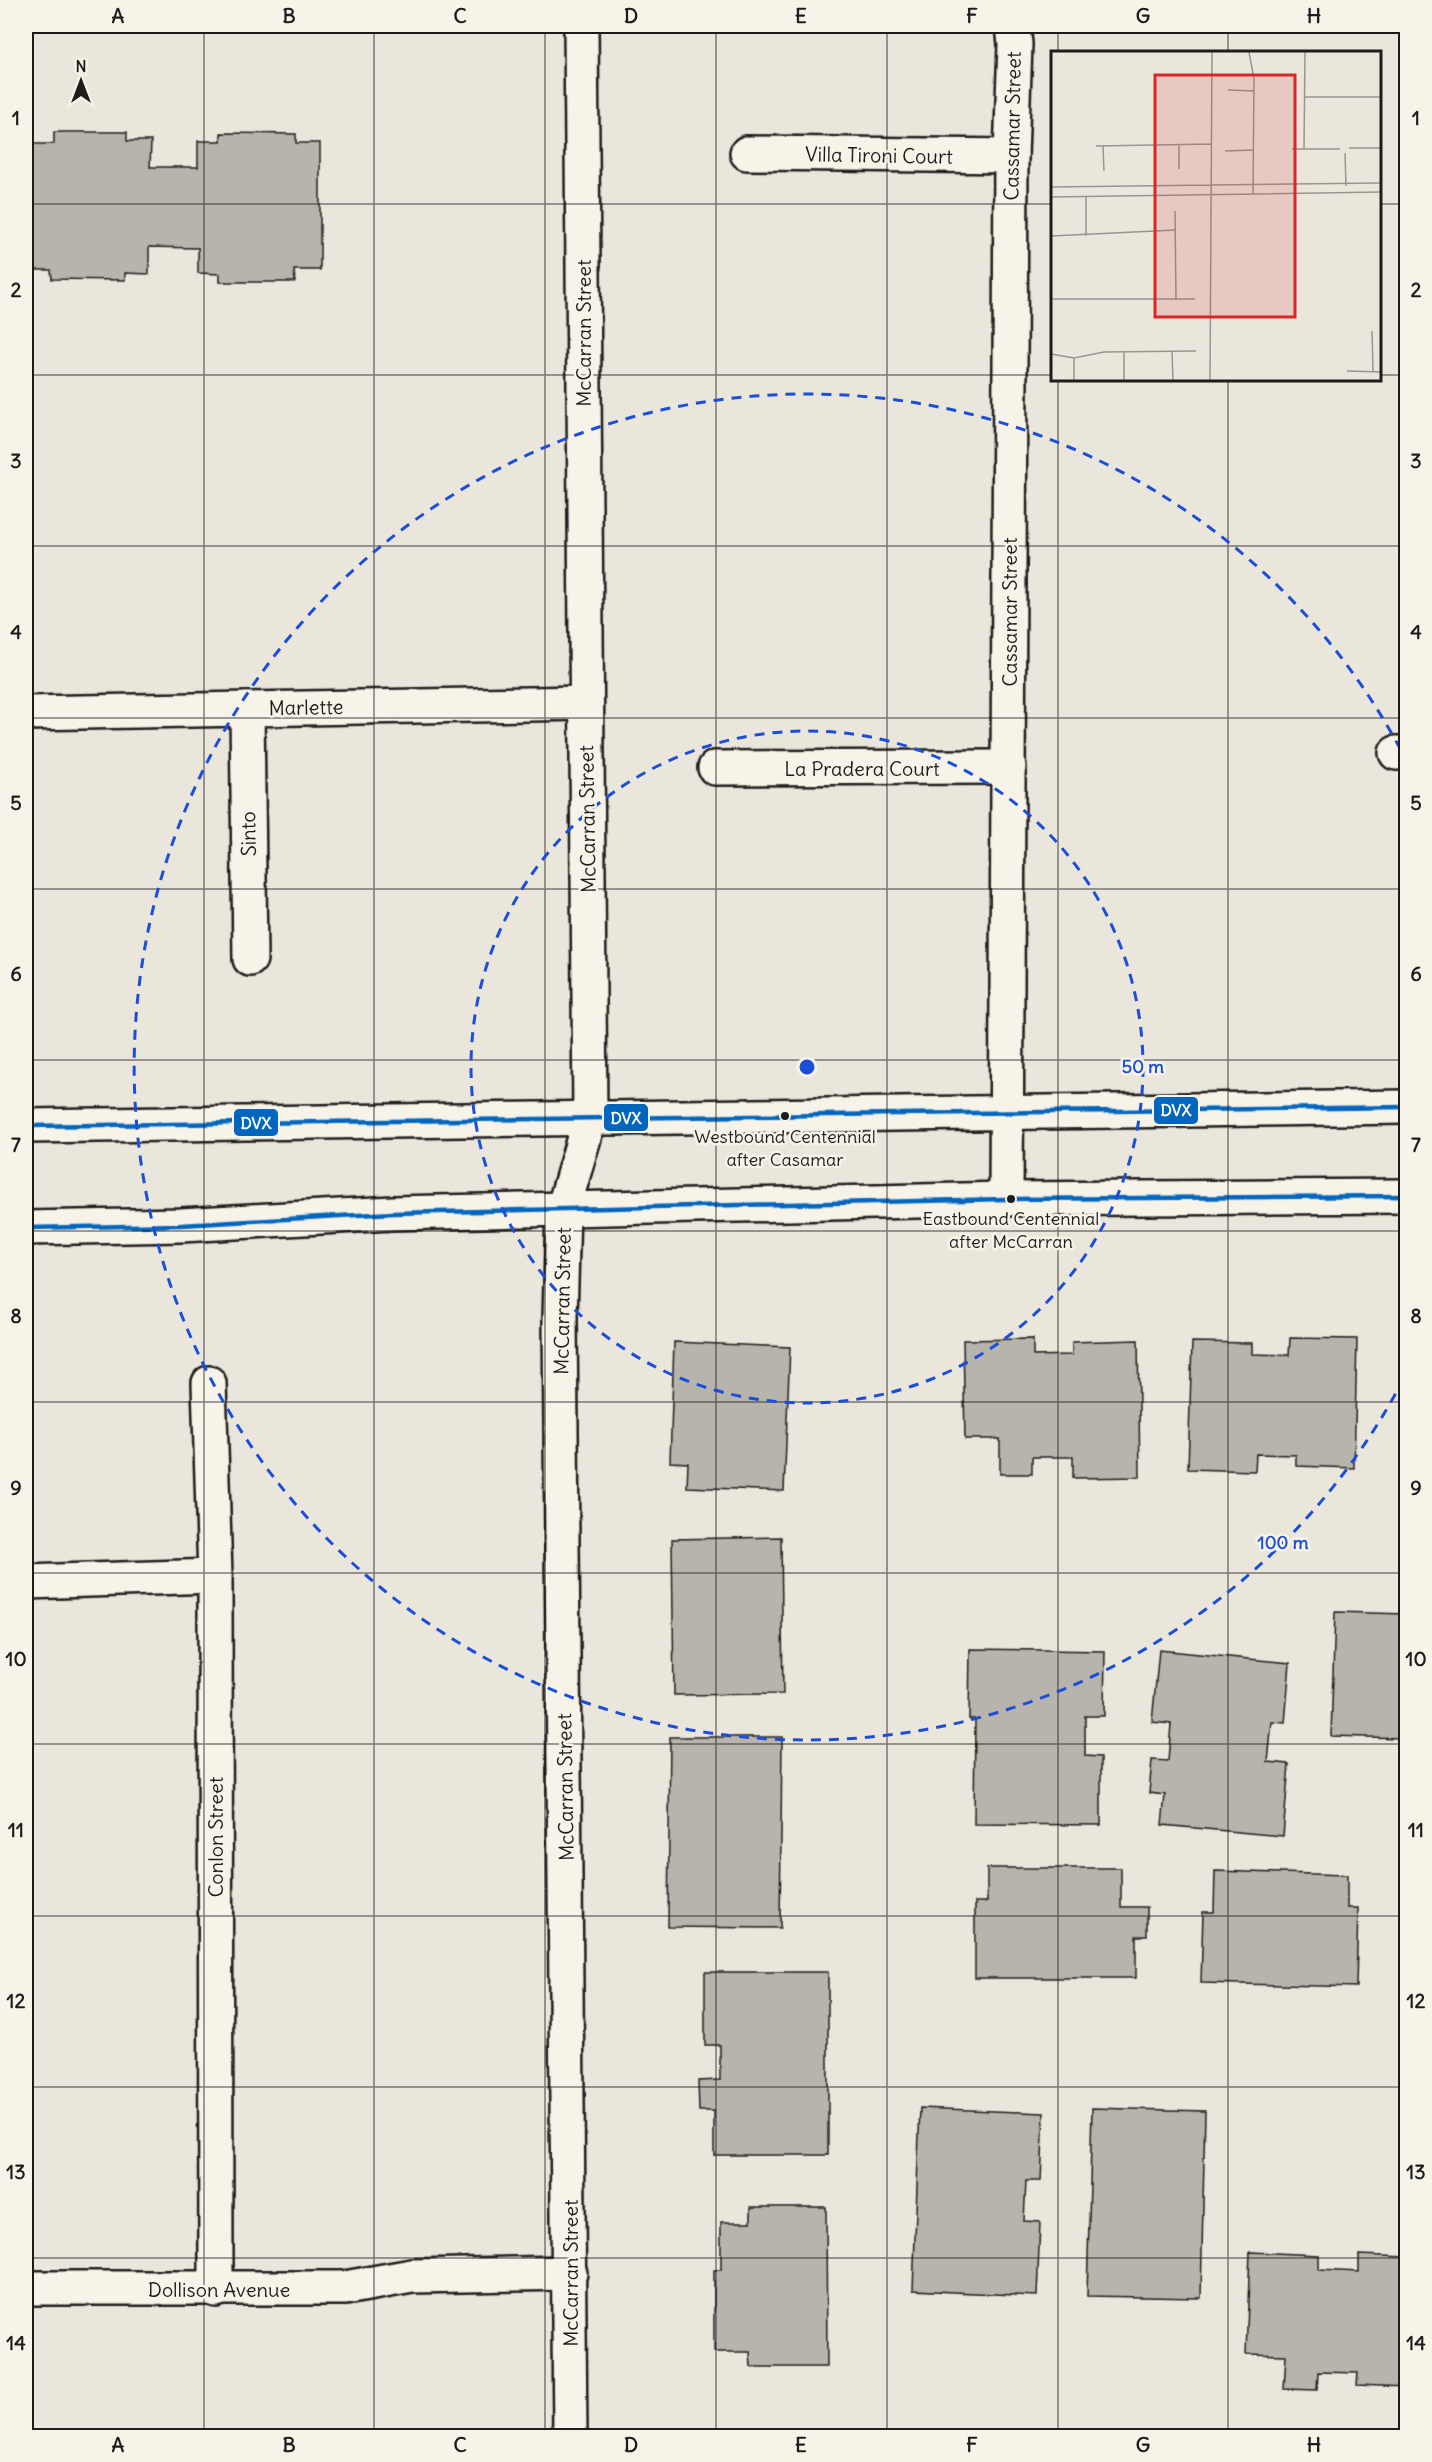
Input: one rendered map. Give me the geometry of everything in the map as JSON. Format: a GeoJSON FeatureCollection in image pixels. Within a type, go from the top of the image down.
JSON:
{"type":"FeatureCollection","features":[{"type":"Feature","properties":{"kind":"street","name":"McCarran Street"},"geometry":{"type":"LineString","coordinates":[[570,2436],[560,1319],[563,1210],[590,1117],[581,26]]}},
{"type":"Feature","properties":{"kind":"street","name":"Cassamar Street"},"geometry":{"type":"LineString","coordinates":[[1006,1199],[1011,156],[1015,44],[1013,26]]}},
{"type":"Feature","properties":{"kind":"street","name":"Villa Tironi Court"},"geometry":{"type":"LineString","coordinates":[[747,153],[1011,156]]}},
{"type":"Feature","properties":{"kind":"street","name":"Marlette"},"geometry":{"type":"LineString","coordinates":[[26,713],[586,703]]}},
{"type":"Feature","properties":{"kind":"street","name":"Sinto"},"geometry":{"type":"LineString","coordinates":[[247,709],[250,960]]}},
{"type":"Feature","properties":{"kind":"street","name":"La Pradera Court"},"geometry":{"type":"LineString","coordinates":[[715,768],[1009,767]]}},
{"type":"Feature","properties":{"kind":"street"},"geometry":{"type":"LineString","coordinates":[[26,1126],[1407,1107]]}},
{"type":"Feature","properties":{"kind":"street"},"geometry":{"type":"LineString","coordinates":[[26,1228],[181,1225],[393,1213],[1006,1199],[1407,1196]]}},
{"type":"Feature","properties":{"kind":"street","name":"Conlon Street"},"geometry":{"type":"LineString","coordinates":[[209,1383],[215,1576],[216,2290]]}},
{"type":"Feature","properties":{"kind":"street"},"geometry":{"type":"LineString","coordinates":[[26,1582],[215,1576]]}},
{"type":"Feature","properties":{"kind":"street","name":"Dollison Avenue"},"geometry":{"type":"LineString","coordinates":[[26,2288],[216,2290],[345,2288],[412,2276],[570,2273]]}},
{"type":"Feature","properties":{"kind":"building"},"geometry":{"type":"Polygon","coordinates":[[[54,132],[127,132],[127,141],[151,141],[150,167],[198,167],[198,141],[221,141],[221,133],[296,134],[296,143],[320,143],[320,270],[294,270],[295,282],[220,282],[220,274],[198,273],[198,248],[149,247],[149,274],[125,273],[125,280],[52,279],[51,270],[26,270],[27,144],[54,144],[54,132]]]}},
{"type":"Feature","properties":{"kind":"building"},"geometry":{"type":"Polygon","coordinates":[[[1290,1338],[1357,1339],[1354,1468],[1296,1466],[1296,1455],[1256,1454],[1255,1471],[1188,1469],[1192,1342],[1252,1343],[1252,1354],[1289,1355],[1290,1338]]]}},
{"type":"Feature","properties":{"kind":"building"},"geometry":{"type":"Polygon","coordinates":[[[1033,1339],[1033,1356],[1072,1355],[1072,1342],[1138,1340],[1140,1477],[1073,1478],[1073,1457],[1032,1457],[1032,1474],[1000,1474],[1000,1439],[965,1439],[963,1340],[1033,1339]]]}},
{"type":"Feature","properties":{"kind":"building"},"geometry":{"type":"Polygon","coordinates":[[[674,1342],[790,1347],[784,1491],[687,1487],[688,1463],[670,1462],[674,1342]]]}},
{"type":"Feature","properties":{"kind":"building"},"geometry":{"type":"Polygon","coordinates":[[[781,1537],[783,1694],[674,1695],[672,1539],[781,1537]]]}},
{"type":"Feature","properties":{"kind":"building"},"geometry":{"type":"Polygon","coordinates":[[[1335,1612],[1406,1614],[1406,1721],[1403,1721],[1402,1738],[1331,1736],[1335,1612]]]}},
{"type":"Feature","properties":{"kind":"building"},"geometry":{"type":"Polygon","coordinates":[[[970,1649],[1105,1651],[1104,1716],[1085,1716],[1085,1756],[1101,1757],[1101,1825],[974,1824],[975,1719],[969,1719],[970,1649]]]}},
{"type":"Feature","properties":{"kind":"building"},"geometry":{"type":"Polygon","coordinates":[[[1159,1650],[1290,1663],[1285,1723],[1272,1722],[1268,1762],[1289,1764],[1283,1836],[1162,1825],[1165,1795],[1149,1793],[1152,1760],[1168,1761],[1171,1724],[1152,1722],[1159,1650]]]}},
{"type":"Feature","properties":{"kind":"building"},"geometry":{"type":"Polygon","coordinates":[[[670,1737],[782,1737],[780,1928],[668,1927],[670,1737]]]}},
{"type":"Feature","properties":{"kind":"building"},"geometry":{"type":"Polygon","coordinates":[[[987,1868],[1121,1868],[1121,1907],[1147,1907],[1147,1936],[1136,1936],[1136,1978],[975,1978],[975,1902],[987,1902],[987,1868]]]}},
{"type":"Feature","properties":{"kind":"building"},"geometry":{"type":"Polygon","coordinates":[[[1215,1871],[1347,1875],[1347,1908],[1358,1908],[1356,1987],[1201,1983],[1203,1912],[1214,1912],[1215,1871]]]}},
{"type":"Feature","properties":{"kind":"building"},"geometry":{"type":"Polygon","coordinates":[[[705,1972],[828,1972],[828,2155],[714,2155],[714,2111],[699,2111],[698,2081],[720,2080],[720,2045],[705,2045],[705,1972]]]}},
{"type":"Feature","properties":{"kind":"building"},"geometry":{"type":"Polygon","coordinates":[[[920,2108],[1044,2113],[1041,2181],[1026,2181],[1024,2221],[1040,2222],[1037,2296],[913,2290],[920,2108]]]}},
{"type":"Feature","properties":{"kind":"building"},"geometry":{"type":"Polygon","coordinates":[[[1092,2108],[1205,2111],[1201,2298],[1087,2296],[1092,2108]]]}},
{"type":"Feature","properties":{"kind":"building"},"geometry":{"type":"Polygon","coordinates":[[[751,2207],[826,2207],[827,2367],[751,2367],[750,2352],[714,2352],[714,2270],[721,2270],[721,2222],[751,2222],[751,2207]]]}},
{"type":"Feature","properties":{"kind":"building"},"geometry":{"type":"Polygon","coordinates":[[[1250,2252],[1319,2255],[1319,2270],[1359,2272],[1359,2255],[1406,2257],[1406,2387],[1357,2385],[1358,2373],[1318,2372],[1317,2390],[1284,2389],[1286,2355],[1246,2354],[1250,2252]]]}},
{"type":"Feature","properties":{"kind":"transit line","name":"DVX"},"geometry":{"type":"LineString","coordinates":[[26,1126],[1406,1107]]}},
{"type":"Feature","properties":{"kind":"transit line","name":"DVX"},"geometry":{"type":"LineString","coordinates":[[26,1228],[181,1225],[393,1213],[1006,1199],[1406,1196]]}},
{"type":"Feature","properties":{"kind":"place","name":"Westbound Centennial after Casamar"},"geometry":{"type":"Point","coordinates":[785,1116]}},
{"type":"Feature","properties":{"kind":"place","name":"Eastbound Centennial after McCarran"},"geometry":{"type":"Point","coordinates":[1011,1199]}}]}
